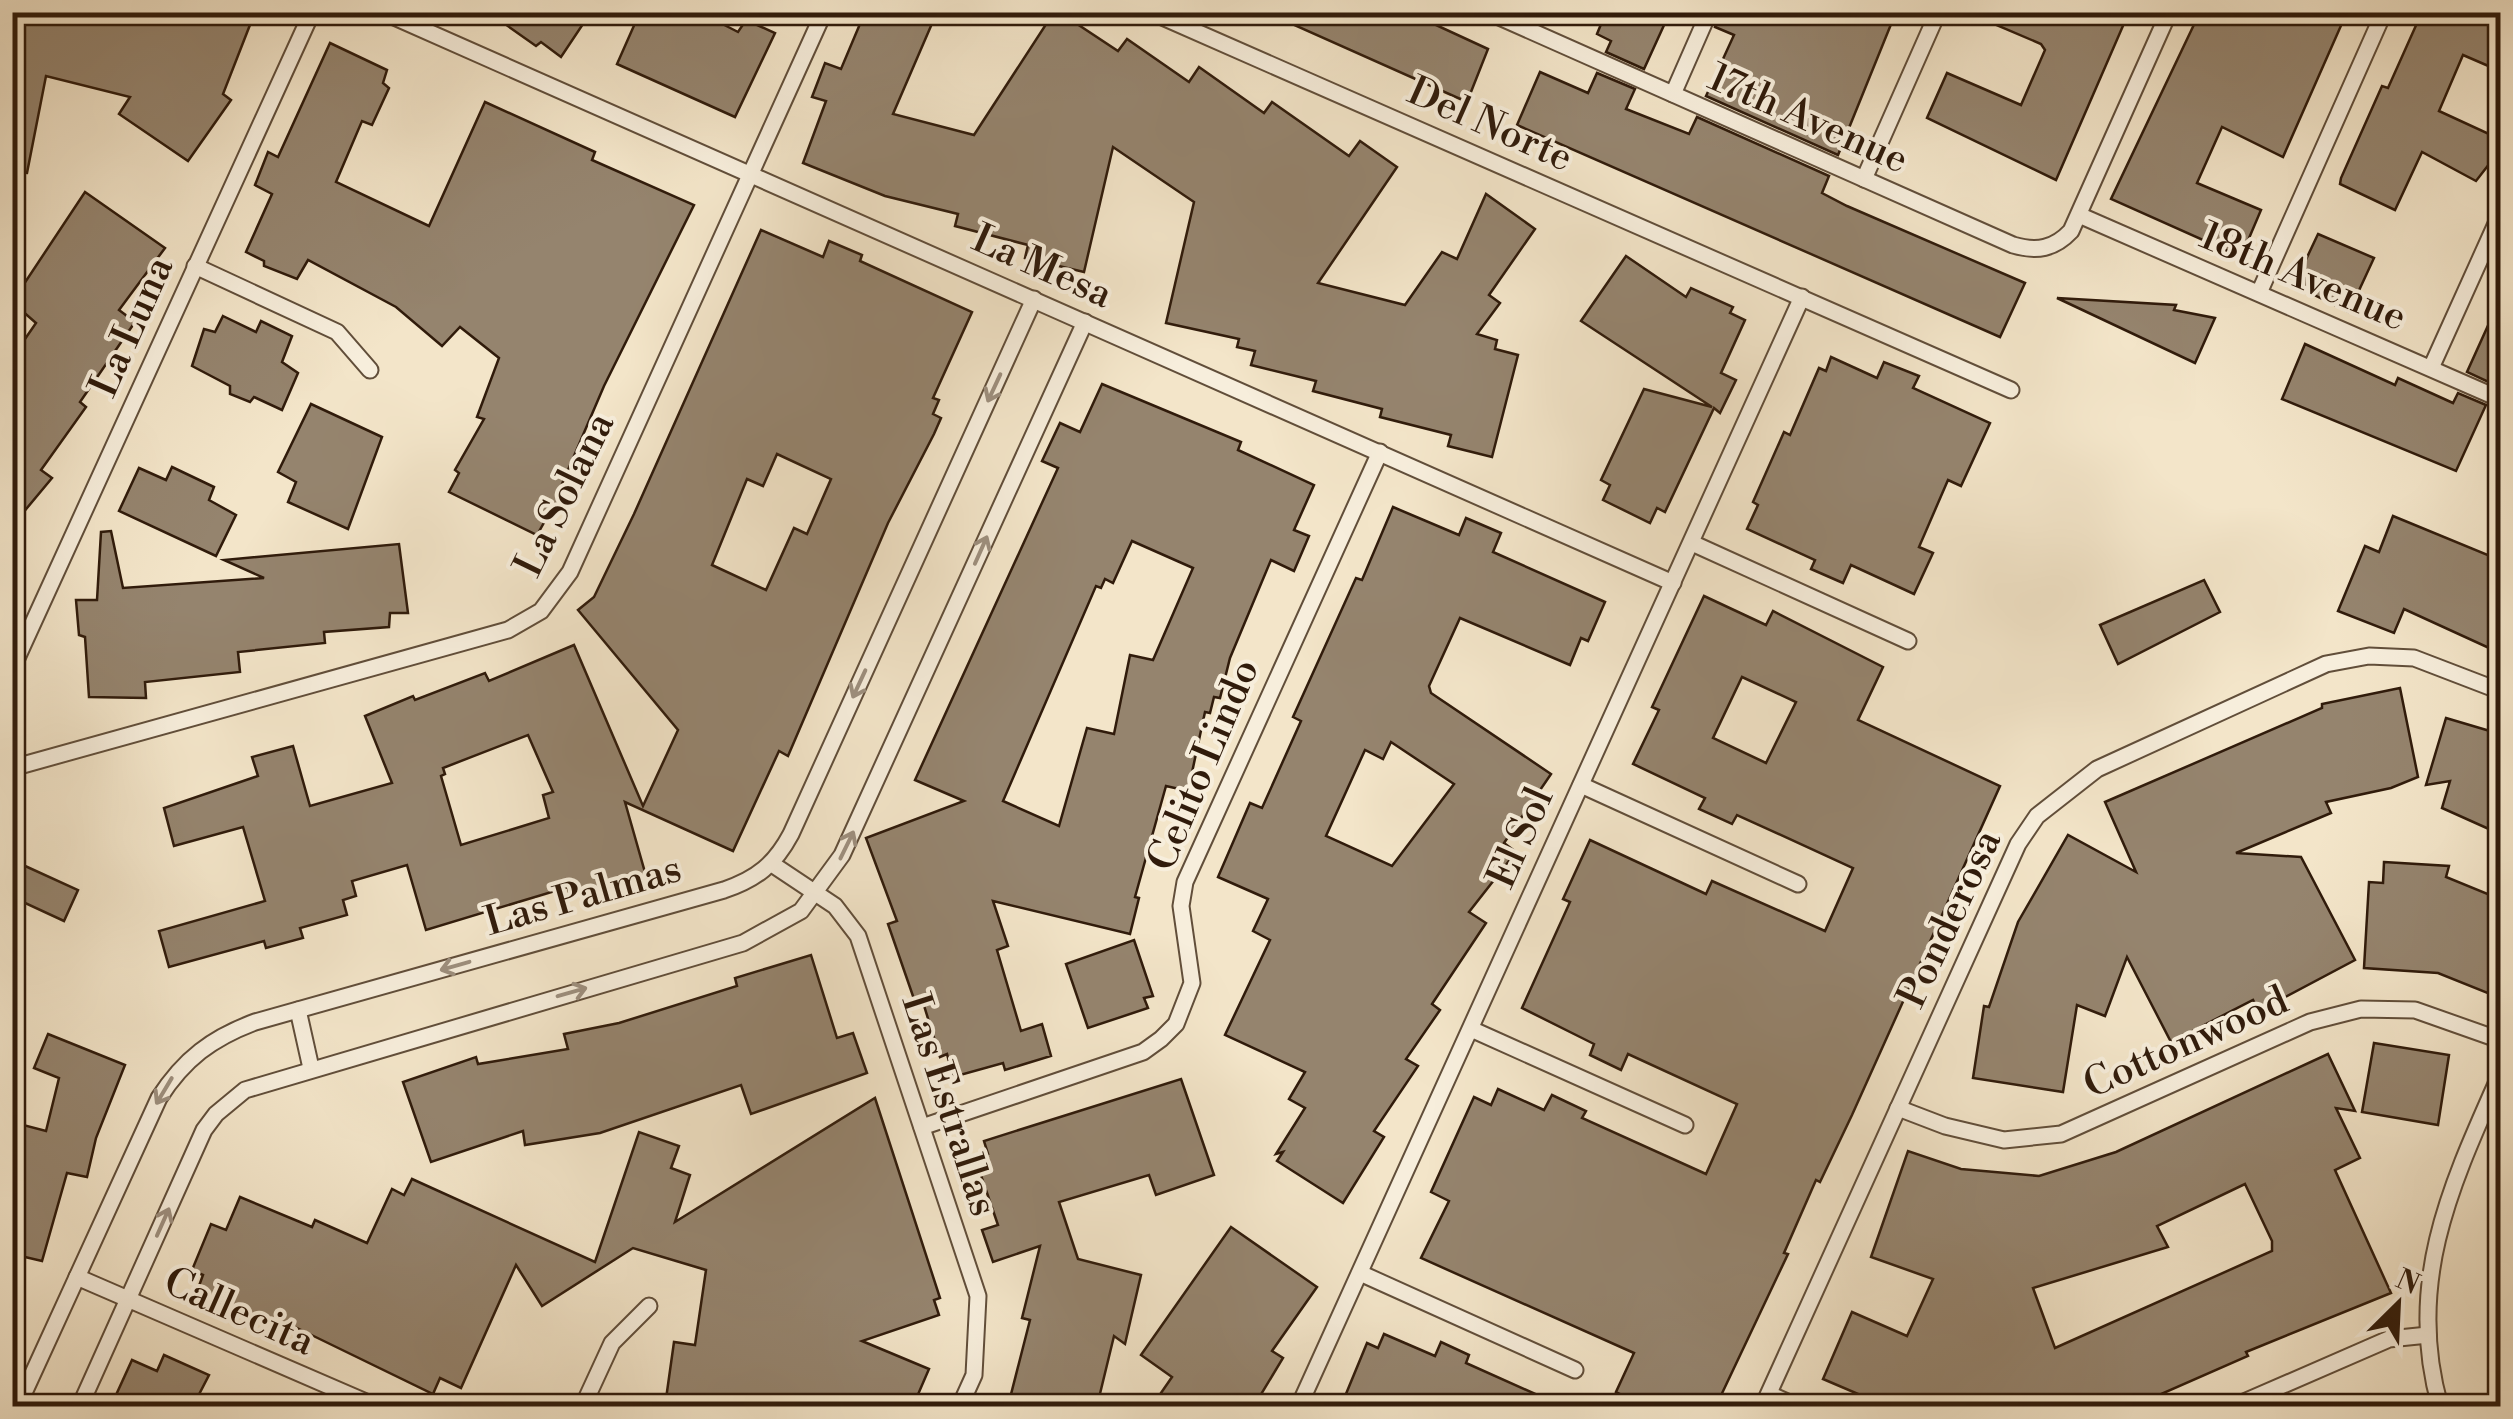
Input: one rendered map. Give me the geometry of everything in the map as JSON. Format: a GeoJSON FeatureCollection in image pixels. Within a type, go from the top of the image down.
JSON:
{"type":"FeatureCollection","features":[{"type":"Feature","properties":{"kind":"lane","name":"La Luna"},"geometry":{"type":"LineString","coordinates":[[12,670],[312,12]]}},
{"type":"Feature","properties":{"kind":"lane","name":"La Mesa"},"geometry":{"type":"LineString","coordinates":[[383,12],[1673,583]]}},
{"type":"Feature","properties":{"kind":"lane","name":"La Solana"},"geometry":{"type":"LineString","coordinates":[[12,768],[508,630],[541,610],[570,572],[824,12]]}},
{"type":"Feature","properties":{"kind":"lane","name":"Del Norte"},"geometry":{"type":"LineString","coordinates":[[1151,12],[2010,390]]}},
{"type":"Feature","properties":{"kind":"lane"},"geometry":{"type":"LineString","coordinates":[[1673,94],[1709,12]]}},
{"type":"Feature","properties":{"kind":"lane"},"geometry":{"type":"LineString","coordinates":[[1864,179],[1938,12]]}},
{"type":"Feature","properties":{"kind":"lane"},"geometry":{"type":"LineString","coordinates":[[2079,216],[2169,12]]}},
{"type":"Feature","properties":{"kind":"lane"},"geometry":{"type":"LineString","coordinates":[[2259,293],[2384,12]]}},
{"type":"Feature","properties":{"kind":"lane","name":"17th Avenue"},"geometry":{"type":"LineString","coordinates":[[1497,14],[2013,245],[2050,248],[2071,231],[2079,216]]}},
{"type":"Feature","properties":{"kind":"lane"},"geometry":{"type":"LineString","coordinates":[[2431,368],[2500,214]]}},
{"type":"Feature","properties":{"kind":"lane","name":"18th Avenue"},"geometry":{"type":"LineString","coordinates":[[2079,216],[2500,398]]}},
{"type":"Feature","properties":{"kind":"lane"},"geometry":{"type":"LineString","coordinates":[[195,266],[338,332],[370,370]]}},
{"type":"Feature","properties":{"kind":"lane","name":"El Sol"},"geometry":{"type":"LineString","coordinates":[[1299,1406],[1802,297]]}},
{"type":"Feature","properties":{"kind":"lane"},"geometry":{"type":"LineString","coordinates":[[772,864],[799,816],[1034,299]]}},
{"type":"Feature","properties":{"kind":"lane"},"geometry":{"type":"LineString","coordinates":[[80,1406],[216,1114],[261,1082],[743,944],[782,926],[818,893],[842,855],[1085,322]]}},
{"type":"Feature","properties":{"kind":"lane","name":"Celito Lindo"},"geometry":{"type":"LineString","coordinates":[[922,1127],[1143,1052],[1176,1024],[1192,983],[1181,906],[1185,882],[1380,452]]}},
{"type":"Feature","properties":{"kind":"lane"},"geometry":{"type":"LineString","coordinates":[[1692,542],[1908,641]]}},
{"type":"Feature","properties":{"kind":"lane","name":"Ponderosa"},"geometry":{"type":"LineString","coordinates":[[1766,1400],[2018,844],[2037,816],[2098,769],[2346,658],[2414,658],[2500,691]]}},
{"type":"Feature","properties":{"kind":"lane"},"geometry":{"type":"LineString","coordinates":[[1580,785],[1798,884]]}},
{"type":"Feature","properties":{"kind":"lane","name":"Las Estrallas"},"geometry":{"type":"LineString","coordinates":[[772,864],[818,893],[848,920],[858,936],[978,1296],[974,1375],[960,1406]]}},
{"type":"Feature","properties":{"kind":"lane","name":"Las Palmas"},"geometry":{"type":"LineString","coordinates":[[18,1406],[159,1098],[177,1070],[227,1032],[724,890],[758,876],[772,864]]}},
{"type":"Feature","properties":{"kind":"lane","name":"Cottonwood"},"geometry":{"type":"LineString","coordinates":[[1898,1108],[1946,1126],[2004,1140],[2061,1134],[2310,1022],[2360,1008],[2415,1010],[2500,1040]]}},
{"type":"Feature","properties":{"kind":"lane"},"geometry":{"type":"LineString","coordinates":[[298,1010],[311,1068]]}},
{"type":"Feature","properties":{"kind":"lane"},"geometry":{"type":"LineString","coordinates":[[1471,1030],[1685,1126]]}},
{"type":"Feature","properties":{"kind":"lane"},"geometry":{"type":"LineString","coordinates":[[2440,1406],[2428,1335],[2429,1286],[2437,1230],[2455,1176],[2500,1076]]}},
{"type":"Feature","properties":{"kind":"lane"},"geometry":{"type":"LineString","coordinates":[[1360,1273],[1575,1370]]}},
{"type":"Feature","properties":{"kind":"lane","name":"Callecita"},"geometry":{"type":"LineString","coordinates":[[76,1277],[375,1406]]}},
{"type":"Feature","properties":{"kind":"lane"},"geometry":{"type":"LineString","coordinates":[[583,1406],[612,1342],[649,1306]]}},
{"type":"Feature","properties":{"kind":"lane"},"geometry":{"type":"LineString","coordinates":[[2235,1406],[2388,1339],[2428,1335]]}},
{"type":"Feature","properties":{"kind":"lane"},"geometry":{"type":"LineString","coordinates":[[1766,1400],[1796,1406]]}},
{"type":"Feature","properties":{"kind":"building"},"geometry":{"type":"Polygon","coordinates":[[[12,12],[255,12],[223,94],[231,100],[188,161],[119,114],[130,97],[46,76],[27,173],[12,172],[12,12]]]}},
{"type":"Feature","properties":{"kind":"building"},"geometry":{"type":"Polygon","coordinates":[[[488,12],[591,12],[561,57],[541,42],[536,46],[488,12]]]}},
{"type":"Feature","properties":{"kind":"building"},"geometry":{"type":"Polygon","coordinates":[[[640,12],[699,12],[738,32],[746,20],[775,33],[735,117],[617,64],[640,12]]]}},
{"type":"Feature","properties":{"kind":"building"},"geometry":{"type":"Polygon","coordinates":[[[865,12],[937,12],[893,114],[974,135],[1054,12],[1059,12],[1118,51],[1127,39],[1189,82],[1199,67],[1264,113],[1272,102],[1349,156],[1360,141],[1397,167],[1318,283],[1405,305],[1442,252],[1457,259],[1486,194],[1535,229],[1489,295],[1500,303],[1477,334],[1497,340],[1495,349],[1518,355],[1492,457],[1448,446],[1451,435],[1380,417],[1382,409],[1313,391],[1316,381],[1251,365],[1255,351],[1237,347],[1239,339],[1166,323],[1194,202],[1113,147],[1084,272],[1025,258],[1028,245],[955,226],[958,214],[885,196],[803,163],[826,101],[812,97],[825,63],[841,69],[865,12]]]}},
{"type":"Feature","properties":{"kind":"building"},"geometry":{"type":"Polygon","coordinates":[[[1265,12],[1408,12],[1488,49],[1467,102],[1265,12]]]}},
{"type":"Feature","properties":{"kind":"building"},"geometry":{"type":"Polygon","coordinates":[[[1606,12],[1670,12],[1644,69],[1606,52],[1611,41],[1597,34],[1606,12]]]}},
{"type":"Feature","properties":{"kind":"building"},"geometry":{"type":"Polygon","coordinates":[[[1720,12],[1896,12],[1838,155],[1706,96],[1734,35],[1715,27],[1720,12]]]}},
{"type":"Feature","properties":{"kind":"building"},"geometry":{"type":"Polygon","coordinates":[[[1966,12],[2129,12],[2056,180],[1927,118],[1947,73],[2021,105],[2045,50],[2041,44],[1966,12]]]}},
{"type":"Feature","properties":{"kind":"building"},"geometry":{"type":"Polygon","coordinates":[[[2200,12],[2347,12],[2283,157],[2222,127],[2197,183],[2261,210],[2241,257],[2111,199],[2200,12]]]}},
{"type":"Feature","properties":{"kind":"building"},"geometry":{"type":"Polygon","coordinates":[[[2422,12],[2500,12],[2500,71],[2463,55],[2439,111],[2500,139],[2500,150],[2476,181],[2422,152],[2395,210],[2340,184],[2382,86],[2388,88],[2422,12]]]}},
{"type":"Feature","properties":{"kind":"building"},"geometry":{"type":"Polygon","coordinates":[[[330,43],[387,70],[383,83],[389,88],[372,125],[362,121],[336,182],[429,226],[485,102],[595,152],[592,160],[694,205],[604,386],[562,484],[566,488],[553,520],[546,519],[537,535],[449,492],[459,473],[455,470],[484,419],[477,417],[499,358],[460,327],[442,346],[396,307],[308,260],[297,279],[264,266],[264,261],[246,252],[272,194],[255,185],[268,152],[278,157],[330,43]]]}},
{"type":"Feature","properties":{"kind":"building"},"geometry":{"type":"Polygon","coordinates":[[[1540,72],[1588,93],[1597,73],[1635,89],[1626,109],[1689,134],[1697,117],[1829,176],[1822,193],[1847,206],[2025,283],[2000,337],[1517,125],[1540,72]]]}},
{"type":"Feature","properties":{"kind":"building"},"geometry":{"type":"Polygon","coordinates":[[[85,192],[165,248],[119,310],[135,322],[80,402],[86,407],[41,470],[52,478],[12,526],[12,358],[36,323],[12,302],[85,192]]]}},
{"type":"Feature","properties":{"kind":"building"},"geometry":{"type":"Polygon","coordinates":[[[761,230],[823,257],[829,241],[862,255],[860,261],[972,312],[933,398],[939,400],[933,414],[941,418],[934,434],[888,523],[788,756],[779,751],[733,851],[625,802],[646,876],[570,897],[568,887],[426,930],[407,865],[352,881],[356,896],[343,900],[347,915],[300,928],[303,938],[266,948],[264,941],[169,967],[159,931],[265,901],[243,827],[174,846],[164,808],[258,776],[252,757],[293,746],[310,806],[392,783],[365,716],[413,696],[415,700],[485,673],[489,681],[574,645],[643,806],[678,730],[578,610],[594,597],[761,230]],[[777,454],[763,486],[747,479],[712,565],[766,590],[794,528],[807,534],[831,479],[777,454]],[[528,735],[443,768],[445,774],[441,776],[461,845],[549,818],[543,795],[553,792],[528,735]]]}},
{"type":"Feature","properties":{"kind":"building"},"geometry":{"type":"Polygon","coordinates":[[[2318,234],[2374,258],[2349,312],[2294,285],[2318,234]]]}},
{"type":"Feature","properties":{"kind":"building"},"geometry":{"type":"Polygon","coordinates":[[[1626,256],[1686,297],[1691,288],[1733,307],[1730,313],[1745,320],[1721,373],[1736,380],[1720,413],[1714,408],[1665,512],[1657,508],[1650,523],[1603,500],[1610,485],[1601,480],[1644,389],[1712,407],[1581,321],[1626,256]]]}},
{"type":"Feature","properties":{"kind":"building"},"geometry":{"type":"Polygon","coordinates":[[[2057,298],[2176,305],[2174,310],[2215,318],[2195,363],[2057,298]]]}},
{"type":"Feature","properties":{"kind":"building"},"geometry":{"type":"Polygon","coordinates":[[[2500,299],[2500,373],[2495,385],[2467,372],[2500,299]]]}},
{"type":"Feature","properties":{"kind":"building"},"geometry":{"type":"Polygon","coordinates":[[[223,316],[256,332],[261,321],[292,336],[282,362],[298,373],[282,410],[254,397],[250,402],[230,394],[230,386],[192,366],[204,329],[215,332],[223,316]]]}},
{"type":"Feature","properties":{"kind":"building"},"geometry":{"type":"Polygon","coordinates":[[[2305,344],[2395,385],[2398,378],[2453,403],[2458,393],[2486,405],[2456,471],[2282,399],[2305,344]]]}},
{"type":"Feature","properties":{"kind":"building"},"geometry":{"type":"Polygon","coordinates":[[[1831,357],[1877,378],[1884,362],[1919,376],[1913,388],[1990,423],[1961,486],[1948,480],[1919,547],[1933,553],[1914,594],[1851,565],[1843,583],[1811,569],[1815,560],[1747,529],[1758,505],[1753,502],[1784,432],[1790,435],[1819,368],[1826,371],[1831,357]]]}},
{"type":"Feature","properties":{"kind":"building"},"geometry":{"type":"Polygon","coordinates":[[[1102,384],[1241,442],[1238,450],[1314,485],[1294,530],[1309,536],[1294,571],[1271,560],[1230,658],[1220,698],[1214,697],[1210,713],[1205,712],[1188,791],[1166,786],[1135,897],[1139,898],[1130,934],[993,901],[1008,946],[997,950],[1021,1031],[1042,1024],[1051,1056],[1005,1070],[1003,1063],[953,1077],[947,1054],[940,1057],[921,996],[914,999],[888,924],[897,921],[866,838],[964,801],[915,780],[1058,468],[1042,461],[1060,423],[1080,432],[1102,384]],[[1132,541],[1113,583],[1105,579],[1101,588],[1096,586],[1003,801],[1059,826],[1087,728],[1114,734],[1130,655],[1153,660],[1193,568],[1132,541]]]}},
{"type":"Feature","properties":{"kind":"building"},"geometry":{"type":"Polygon","coordinates":[[[311,404],[382,437],[348,529],[288,502],[296,482],[278,472],[311,404]]]}},
{"type":"Feature","properties":{"kind":"building"},"geometry":{"type":"Polygon","coordinates":[[[172,467],[214,487],[209,500],[236,515],[216,556],[119,511],[139,468],[166,480],[172,467]]]}},
{"type":"Feature","properties":{"kind":"building"},"geometry":{"type":"Polygon","coordinates":[[[1393,507],[1459,535],[1466,518],[1501,533],[1493,552],[1605,602],[1588,641],[1581,638],[1570,665],[1460,618],[1429,686],[1431,693],[1551,774],[1504,843],[1516,852],[1469,912],[1486,923],[1432,1004],[1440,1010],[1406,1059],[1418,1066],[1374,1131],[1384,1137],[1343,1203],[1277,1161],[1283,1152],[1276,1154],[1305,1108],[1289,1099],[1305,1072],[1225,1035],[1270,940],[1253,931],[1268,899],[1218,877],[1250,803],[1262,808],[1301,721],[1293,717],[1356,578],[1362,580],[1393,507]],[[1391,742],[1383,759],[1365,750],[1326,836],[1392,866],[1454,784],[1391,742]]]}},
{"type":"Feature","properties":{"kind":"building"},"geometry":{"type":"Polygon","coordinates":[[[2393,516],[2500,560],[2500,653],[2404,609],[2394,633],[2338,611],[2365,546],[2379,552],[2393,516]]]}},
{"type":"Feature","properties":{"kind":"building"},"geometry":{"type":"Polygon","coordinates":[[[111,531],[123,588],[264,578],[224,560],[399,544],[408,613],[390,613],[389,627],[324,632],[325,643],[238,652],[240,672],[145,682],[146,698],[89,697],[85,637],[79,635],[76,600],[97,600],[101,532],[111,531]]]}},
{"type":"Feature","properties":{"kind":"building"},"geometry":{"type":"Polygon","coordinates":[[[2204,580],[2220,612],[2118,664],[2100,625],[2204,580]]]}},
{"type":"Feature","properties":{"kind":"building"},"geometry":{"type":"Polygon","coordinates":[[[1704,596],[1766,625],[1773,611],[1883,667],[1858,720],[2000,786],[1852,1115],[1820,1182],[1816,1180],[1784,1253],[1788,1254],[1716,1406],[1616,1406],[1622,1395],[1616,1392],[1634,1353],[1421,1258],[1449,1201],[1431,1192],[1474,1097],[1491,1105],[1498,1089],[1544,1110],[1552,1095],[1586,1111],[1582,1118],[1706,1174],[1737,1104],[1628,1054],[1621,1070],[1590,1055],[1594,1044],[1522,1008],[1570,902],[1563,899],[1590,840],[1706,894],[1712,881],[1825,931],[1853,868],[1737,815],[1732,824],[1699,809],[1705,798],[1633,764],[1659,710],[1652,707],[1704,596]],[[1742,677],[1713,738],[1766,763],[1796,702],[1742,677]]]}},
{"type":"Feature","properties":{"kind":"building"},"geometry":{"type":"Polygon","coordinates":[[[2400,688],[2418,777],[2391,788],[2326,802],[2331,813],[2236,853],[2301,857],[2355,960],[2259,1011],[2253,1000],[2171,1042],[2127,957],[2105,1016],[2077,1005],[2063,1092],[1973,1078],[1984,1006],[1989,1007],[2018,922],[2068,835],[2136,872],[2105,802],[2322,708],[2322,704],[2400,688]]]}},
{"type":"Feature","properties":{"kind":"building"},"geometry":{"type":"Polygon","coordinates":[[[2446,718],[2500,734],[2500,834],[2442,808],[2450,781],[2426,785],[2446,718]]]}},
{"type":"Feature","properties":{"kind":"building"},"geometry":{"type":"Polygon","coordinates":[[[12,860],[78,890],[64,921],[12,897],[12,860]]]}},
{"type":"Feature","properties":{"kind":"building"},"geometry":{"type":"Polygon","coordinates":[[[2384,862],[2449,866],[2446,877],[2500,899],[2500,998],[2438,973],[2364,968],[2369,882],[2383,883],[2384,862]]]}},
{"type":"Feature","properties":{"kind":"building"},"geometry":{"type":"Polygon","coordinates":[[[1134,940],[1153,996],[1144,998],[1148,1008],[1088,1028],[1066,964],[1134,940]]]}},
{"type":"Feature","properties":{"kind":"building"},"geometry":{"type":"Polygon","coordinates":[[[811,955],[837,1038],[853,1033],[867,1073],[751,1114],[741,1085],[600,1133],[525,1145],[523,1131],[431,1162],[403,1082],[476,1057],[478,1064],[568,1049],[564,1034],[619,1023],[737,986],[735,978],[811,955]]]}},
{"type":"Feature","properties":{"kind":"building"},"geometry":{"type":"Polygon","coordinates":[[[48,1034],[125,1065],[96,1138],[87,1177],[67,1173],[42,1261],[12,1254],[12,1122],[46,1131],[59,1078],[34,1068],[48,1034]]]}},
{"type":"Feature","properties":{"kind":"building"},"geometry":{"type":"Polygon","coordinates":[[[2374,1043],[2449,1055],[2438,1125],[2362,1112],[2374,1043]]]}},
{"type":"Feature","properties":{"kind":"building"},"geometry":{"type":"Polygon","coordinates":[[[2328,1054],[2355,1111],[2336,1108],[2360,1158],[2335,1170],[2391,1293],[2246,1352],[2248,1356],[2134,1406],[1886,1406],[1823,1379],[1852,1312],[1907,1336],[1933,1279],[1871,1257],[1908,1151],[1961,1169],[2039,1176],[2116,1152],[2328,1054]],[[2245,1184],[2157,1226],[2168,1247],[2033,1288],[2055,1348],[2272,1251],[2272,1241],[2245,1184]]]}},
{"type":"Feature","properties":{"kind":"building"},"geometry":{"type":"Polygon","coordinates":[[[1181,1079],[1214,1175],[1156,1195],[1149,1175],[1059,1202],[1078,1259],[1141,1275],[1125,1344],[1114,1336],[1097,1406],[1008,1406],[1030,1320],[1022,1318],[1040,1246],[993,1262],[982,1230],[998,1225],[975,1158],[988,1154],[984,1141],[1181,1079]]]}},
{"type":"Feature","properties":{"kind":"building"},"geometry":{"type":"Polygon","coordinates":[[[875,1098],[940,1298],[934,1300],[939,1315],[862,1341],[929,1369],[913,1406],[665,1406],[674,1342],[695,1345],[706,1270],[633,1248],[542,1306],[516,1265],[461,1388],[440,1378],[433,1394],[295,1327],[292,1332],[196,1294],[203,1275],[192,1270],[211,1224],[226,1230],[240,1197],[312,1227],[315,1220],[367,1243],[392,1189],[404,1195],[412,1179],[595,1262],[639,1132],[679,1146],[671,1168],[690,1175],[675,1222],[875,1098]]]}},
{"type":"Feature","properties":{"kind":"building"},"geometry":{"type":"Polygon","coordinates":[[[1231,1227],[1317,1287],[1272,1351],[1283,1358],[1254,1406],[1152,1406],[1172,1377],[1141,1355],[1231,1227]]]}},
{"type":"Feature","properties":{"kind":"building"},"geometry":{"type":"Polygon","coordinates":[[[1384,1334],[1435,1356],[1441,1342],[1469,1355],[1466,1363],[1562,1406],[1341,1406],[1367,1343],[1378,1348],[1384,1334]]]}},
{"type":"Feature","properties":{"kind":"building"},"geometry":{"type":"Polygon","coordinates":[[[164,1355],[209,1375],[193,1406],[111,1406],[132,1360],[157,1371],[164,1355]]]}}]}
